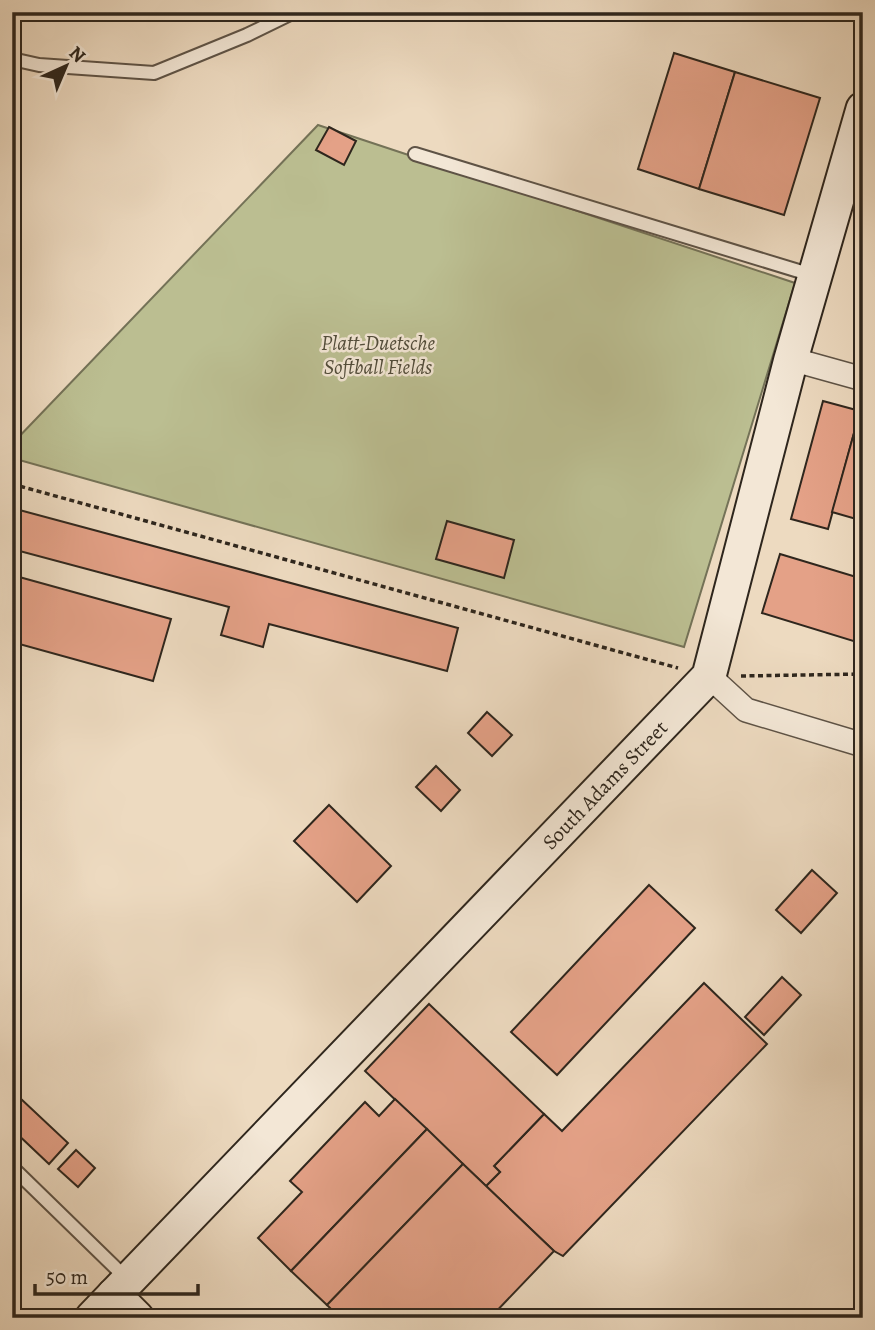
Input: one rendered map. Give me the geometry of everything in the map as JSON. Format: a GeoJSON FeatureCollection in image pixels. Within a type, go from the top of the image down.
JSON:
{"type":"FeatureCollection","features":[{"type":"Feature","properties":{"kind":"street","name":"South Adams Street"},"geometry":{"type":"LineString","coordinates":[[118,1303],[709,676],[792,359],[863,108]]}},
{"type":"Feature","properties":{"kind":"street"},"geometry":{"type":"LineString","coordinates":[[792,359],[863,379]]}},
{"type":"Feature","properties":{"kind":"street"},"geometry":{"type":"LineString","coordinates":[[709,676],[746,710],[863,745]]}},
{"type":"Feature","properties":{"kind":"lane"},"geometry":{"type":"LineString","coordinates":[[12,59],[39,65],[154,73],[247,36],[293,12]]}},
{"type":"Feature","properties":{"kind":"lane"},"geometry":{"type":"LineString","coordinates":[[415,154],[815,276]]}},
{"type":"Feature","properties":{"kind":"lane"},"geometry":{"type":"LineString","coordinates":[[12,1167],[118,1303]]}},
{"type":"Feature","properties":{"kind":"path"},"geometry":{"type":"LineString","coordinates":[[12,484],[709,676],[863,674]]}},
{"type":"Feature","properties":{"kind":"green space","name":"Platt-Duetsche Softball Fields"},"geometry":{"type":"Polygon","coordinates":[[[318,125],[795,283],[684,647],[12,458],[12,444],[318,125]]]}},
{"type":"Feature","properties":{"kind":"building"},"geometry":{"type":"Polygon","coordinates":[[[674,53],[735,72],[699,189],[638,169],[674,53]]]}},
{"type":"Feature","properties":{"kind":"building"},"geometry":{"type":"Polygon","coordinates":[[[735,72],[820,98],[784,215],[699,189],[735,72]]]}},
{"type":"Feature","properties":{"kind":"building"},"geometry":{"type":"Polygon","coordinates":[[[329,127],[356,141],[344,165],[316,150],[329,127]]]}},
{"type":"Feature","properties":{"kind":"building"},"geometry":{"type":"Polygon","coordinates":[[[823,401],[860,411],[828,529],[791,519],[823,401]]]}},
{"type":"Feature","properties":{"kind":"building"},"geometry":{"type":"Polygon","coordinates":[[[854,433],[863,436],[863,521],[832,512],[854,433]]]}},
{"type":"Feature","properties":{"kind":"building"},"geometry":{"type":"Polygon","coordinates":[[[12,508],[458,628],[447,671],[269,624],[263,647],[221,635],[229,607],[12,549],[12,508]]]}},
{"type":"Feature","properties":{"kind":"building"},"geometry":{"type":"Polygon","coordinates":[[[447,521],[514,540],[504,578],[436,559],[447,521]]]}},
{"type":"Feature","properties":{"kind":"building"},"geometry":{"type":"Polygon","coordinates":[[[780,554],[863,579],[863,644],[762,613],[780,554]]]}},
{"type":"Feature","properties":{"kind":"building"},"geometry":{"type":"Polygon","coordinates":[[[12,575],[171,619],[153,681],[12,642],[12,575]]]}},
{"type":"Feature","properties":{"kind":"building"},"geometry":{"type":"Polygon","coordinates":[[[487,712],[512,735],[492,756],[468,733],[487,712]]]}},
{"type":"Feature","properties":{"kind":"building"},"geometry":{"type":"Polygon","coordinates":[[[436,766],[460,790],[441,811],[416,787],[436,766]]]}},
{"type":"Feature","properties":{"kind":"building"},"geometry":{"type":"Polygon","coordinates":[[[329,805],[391,866],[357,902],[294,841],[329,805]]]}},
{"type":"Feature","properties":{"kind":"building"},"geometry":{"type":"Polygon","coordinates":[[[812,870],[837,893],[801,933],[776,910],[812,870]]]}},
{"type":"Feature","properties":{"kind":"building"},"geometry":{"type":"Polygon","coordinates":[[[649,885],[695,928],[557,1075],[511,1032],[649,885]]]}},
{"type":"Feature","properties":{"kind":"building"},"geometry":{"type":"Polygon","coordinates":[[[782,977],[801,995],[764,1035],[745,1017],[782,977]]]}},
{"type":"Feature","properties":{"kind":"building"},"geometry":{"type":"Polygon","coordinates":[[[704,983],[767,1044],[563,1256],[554,1251],[486,1186],[500,1172],[494,1166],[544,1114],[562,1131],[704,983]]]}},
{"type":"Feature","properties":{"kind":"building"},"geometry":{"type":"Polygon","coordinates":[[[429,1004],[544,1114],[494,1166],[500,1172],[486,1186],[365,1071],[429,1004]]]}},
{"type":"Feature","properties":{"kind":"building"},"geometry":{"type":"Polygon","coordinates":[[[20,1098],[68,1143],[49,1164],[12,1129],[12,1106],[20,1098]]]}},
{"type":"Feature","properties":{"kind":"building"},"geometry":{"type":"Polygon","coordinates":[[[395,1099],[427,1129],[291,1271],[258,1238],[302,1192],[290,1181],[365,1102],[379,1116],[395,1099]]]}},
{"type":"Feature","properties":{"kind":"building"},"geometry":{"type":"Polygon","coordinates":[[[427,1129],[463,1164],[327,1305],[291,1271],[427,1129]]]}},
{"type":"Feature","properties":{"kind":"building"},"geometry":{"type":"Polygon","coordinates":[[[76,1150],[95,1168],[78,1187],[58,1169],[76,1150]]]}},
{"type":"Feature","properties":{"kind":"building"},"geometry":{"type":"Polygon","coordinates":[[[463,1164],[554,1251],[490,1318],[340,1318],[327,1305],[463,1164]]]}}]}
